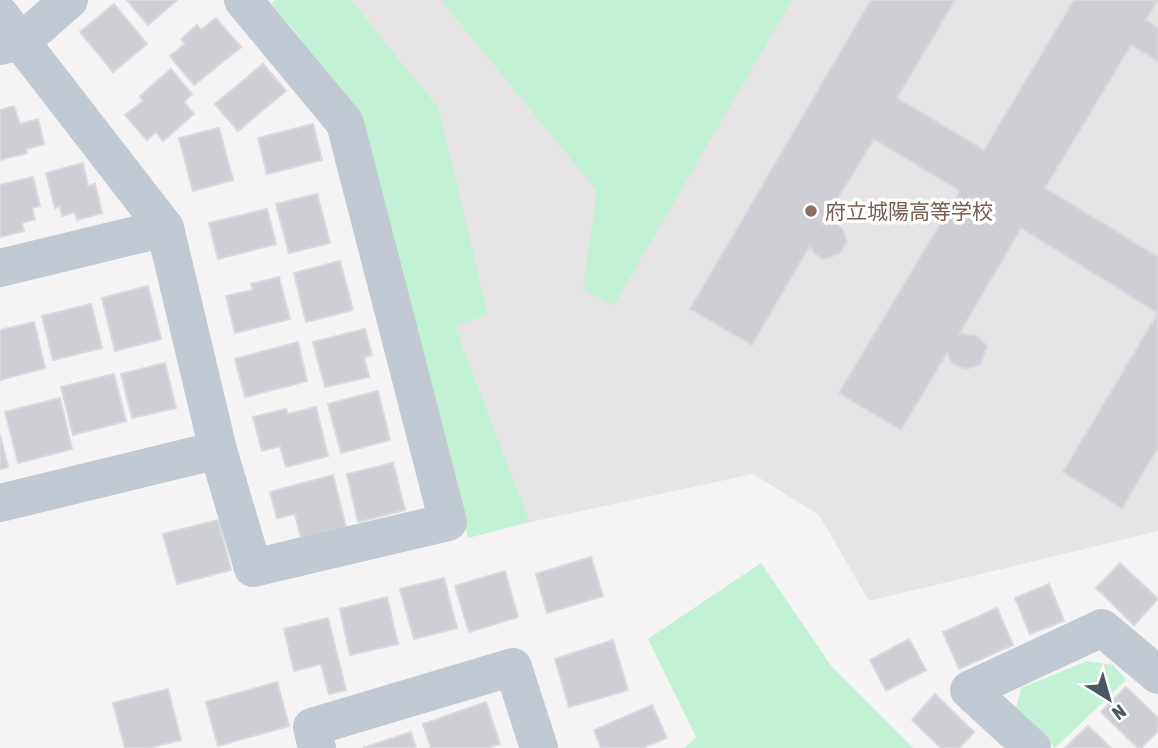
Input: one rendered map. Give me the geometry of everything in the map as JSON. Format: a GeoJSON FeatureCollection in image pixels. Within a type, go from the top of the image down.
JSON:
{"type":"FeatureCollection","features":[{"type":"Feature","properties":{"kind":"street"},"geometry":{"type":"LineString","coordinates":[[69,0],[7,34],[164,229],[218,450],[253,568],[448,523],[345,123],[243,0]]}},
{"type":"Feature","properties":{"kind":"street"},"geometry":{"type":"LineString","coordinates":[[0,268],[164,229]]}},
{"type":"Feature","properties":{"kind":"street"},"geometry":{"type":"LineString","coordinates":[[0,503],[218,450]]}},
{"type":"Feature","properties":{"kind":"street"},"geometry":{"type":"LineString","coordinates":[[1032,748],[969,690],[1102,628],[1158,676]]}},
{"type":"Feature","properties":{"kind":"street"},"geometry":{"type":"LineString","coordinates":[[317,748],[312,727],[513,667],[539,748]]}},
{"type":"Feature","properties":{"kind":"shaded area","name":"府立城陽高等学校"},"geometry":{"type":"Polygon","coordinates":[[[351,0],[1158,0],[1158,531],[869,601],[819,515],[753,474],[530,522],[455,327],[487,314],[438,107],[351,0]]]}},
{"type":"Feature","properties":{"kind":"green space"},"geometry":{"type":"Polygon","coordinates":[[[276,0],[351,0],[438,107],[488,314],[455,327],[530,522],[468,538],[357,108],[271,3],[276,0]]]}},
{"type":"Feature","properties":{"kind":"green space"},"geometry":{"type":"Polygon","coordinates":[[[441,0],[792,0],[614,305],[583,289],[597,191],[441,0]]]}},
{"type":"Feature","properties":{"kind":"green space"},"geometry":{"type":"Polygon","coordinates":[[[761,563],[832,667],[913,748],[684,748],[696,737],[648,639],[761,563]]]}},
{"type":"Feature","properties":{"kind":"green space"},"geometry":{"type":"Polygon","coordinates":[[[1087,661],[1113,665],[1126,680],[1055,748],[1016,709],[1021,688],[1087,661]]]}},
{"type":"Feature","properties":{"kind":"building"},"geometry":{"type":"Polygon","coordinates":[[[127,0],[177,0],[148,25],[127,0]]]}},
{"type":"Feature","properties":{"kind":"building"},"geometry":{"type":"Polygon","coordinates":[[[871,0],[955,0],[897,98],[984,150],[1074,0],[1157,0],[1146,20],[1158,28],[1158,61],[1131,45],[1045,188],[1158,257],[1158,313],[1021,228],[959,334],[977,336],[987,346],[980,365],[965,369],[953,364],[947,353],[901,430],[839,393],[960,191],[874,139],[822,224],[836,224],[843,230],[847,242],[839,254],[824,259],[815,254],[810,245],[752,345],[690,309],[871,0]]]}},
{"type":"Feature","properties":{"kind":"building"},"geometry":{"type":"Polygon","coordinates":[[[114,4],[147,44],[113,72],[80,32],[114,4]]]}},
{"type":"Feature","properties":{"kind":"building"},"geometry":{"type":"Polygon","coordinates":[[[216,18],[241,47],[194,85],[170,56],[185,44],[181,39],[197,25],[201,30],[216,18]]]}},
{"type":"Feature","properties":{"kind":"building"},"geometry":{"type":"Polygon","coordinates":[[[263,64],[286,91],[238,131],[215,104],[263,64]]]}},
{"type":"Feature","properties":{"kind":"building"},"geometry":{"type":"Polygon","coordinates":[[[171,69],[192,94],[184,102],[194,114],[163,141],[156,132],[147,140],[125,115],[143,101],[140,96],[171,69]]]}},
{"type":"Feature","properties":{"kind":"building"},"geometry":{"type":"Polygon","coordinates":[[[14,106],[20,124],[38,119],[44,144],[26,149],[27,153],[0,160],[0,110],[14,106]]]}},
{"type":"Feature","properties":{"kind":"building"},"geometry":{"type":"Polygon","coordinates":[[[313,124],[322,160],[267,174],[258,138],[313,124]]]}},
{"type":"Feature","properties":{"kind":"building"},"geometry":{"type":"Polygon","coordinates":[[[219,128],[233,180],[193,191],[179,138],[219,128]]]}},
{"type":"Feature","properties":{"kind":"building"},"geometry":{"type":"Polygon","coordinates":[[[83,163],[88,186],[95,184],[102,213],[77,220],[75,212],[62,216],[60,206],[55,208],[46,173],[83,163]]]}},
{"type":"Feature","properties":{"kind":"building"},"geometry":{"type":"Polygon","coordinates":[[[33,177],[40,206],[32,208],[35,219],[22,223],[24,231],[0,237],[0,185],[33,177]]]}},
{"type":"Feature","properties":{"kind":"building"},"geometry":{"type":"Polygon","coordinates":[[[317,194],[330,243],[289,253],[276,204],[317,194]]]}},
{"type":"Feature","properties":{"kind":"building"},"geometry":{"type":"Polygon","coordinates":[[[267,209],[276,244],[218,259],[209,223],[267,209]]]}},
{"type":"Feature","properties":{"kind":"building"},"geometry":{"type":"Polygon","coordinates":[[[340,261],[353,310],[306,322],[294,273],[340,261]]]}},
{"type":"Feature","properties":{"kind":"building"},"geometry":{"type":"Polygon","coordinates":[[[279,277],[290,319],[235,333],[226,296],[253,290],[251,284],[279,277]]]}},
{"type":"Feature","properties":{"kind":"building"},"geometry":{"type":"Polygon","coordinates":[[[148,286],[161,339],[115,351],[102,298],[148,286]]]}},
{"type":"Feature","properties":{"kind":"building"},"geometry":{"type":"Polygon","coordinates":[[[91,304],[102,348],[53,360],[42,316],[91,304]]]}},
{"type":"Feature","properties":{"kind":"building"},"geometry":{"type":"Polygon","coordinates":[[[1158,313],[1158,447],[1122,508],[1063,472],[1158,313]]]}},
{"type":"Feature","properties":{"kind":"building"},"geometry":{"type":"Polygon","coordinates":[[[34,322],[45,368],[0,380],[0,330],[34,322]]]}},
{"type":"Feature","properties":{"kind":"building"},"geometry":{"type":"Polygon","coordinates":[[[365,329],[372,355],[364,357],[369,377],[325,387],[313,342],[365,329]]]}},
{"type":"Feature","properties":{"kind":"building"},"geometry":{"type":"Polygon","coordinates":[[[298,342],[307,381],[245,397],[235,359],[298,342]]]}},
{"type":"Feature","properties":{"kind":"building"},"geometry":{"type":"Polygon","coordinates":[[[165,363],[176,408],[132,418],[121,374],[165,363]]]}},
{"type":"Feature","properties":{"kind":"building"},"geometry":{"type":"Polygon","coordinates":[[[114,374],[126,421],[73,435],[61,387],[114,374]]]}},
{"type":"Feature","properties":{"kind":"building"},"geometry":{"type":"Polygon","coordinates":[[[378,391],[390,440],[341,453],[328,404],[378,391]]]}},
{"type":"Feature","properties":{"kind":"building"},"geometry":{"type":"Polygon","coordinates":[[[60,398],[72,449],[18,463],[5,412],[60,398]]]}},
{"type":"Feature","properties":{"kind":"building"},"geometry":{"type":"Polygon","coordinates":[[[316,407],[328,456],[286,467],[280,446],[262,451],[253,417],[286,409],[288,414],[316,407]]]}},
{"type":"Feature","properties":{"kind":"building"},"geometry":{"type":"Polygon","coordinates":[[[0,435],[8,467],[0,469],[0,435]]]}},
{"type":"Feature","properties":{"kind":"building"},"geometry":{"type":"Polygon","coordinates":[[[393,463],[405,510],[358,522],[347,474],[393,463]]]}},
{"type":"Feature","properties":{"kind":"building"},"geometry":{"type":"Polygon","coordinates":[[[333,475],[346,527],[301,538],[295,514],[277,518],[270,492],[333,475]]]}},
{"type":"Feature","properties":{"kind":"building"},"geometry":{"type":"Polygon","coordinates":[[[218,520],[231,570],[177,584],[163,534],[218,520]]]}},
{"type":"Feature","properties":{"kind":"building"},"geometry":{"type":"Polygon","coordinates":[[[591,557],[603,596],[547,613],[536,574],[591,557]]]}},
{"type":"Feature","properties":{"kind":"building"},"geometry":{"type":"Polygon","coordinates":[[[1120,563],[1158,599],[1134,625],[1096,588],[1120,563]]]}},
{"type":"Feature","properties":{"kind":"building"},"geometry":{"type":"Polygon","coordinates":[[[505,571],[518,617],[469,632],[455,586],[505,571]]]}},
{"type":"Feature","properties":{"kind":"building"},"geometry":{"type":"Polygon","coordinates":[[[444,578],[457,628],[414,639],[400,589],[444,578]]]}},
{"type":"Feature","properties":{"kind":"building"},"geometry":{"type":"Polygon","coordinates":[[[1049,584],[1064,621],[1030,634],[1015,598],[1049,584]]]}},
{"type":"Feature","properties":{"kind":"building"},"geometry":{"type":"Polygon","coordinates":[[[387,597],[398,644],[350,655],[340,609],[387,597]]]}},
{"type":"Feature","properties":{"kind":"building"},"geometry":{"type":"Polygon","coordinates":[[[997,608],[1013,645],[959,669],[943,632],[997,608]]]}},
{"type":"Feature","properties":{"kind":"building"},"geometry":{"type":"Polygon","coordinates":[[[328,618],[346,690],[329,694],[321,664],[294,671],[284,629],[328,618]]]}},
{"type":"Feature","properties":{"kind":"building"},"geometry":{"type":"Polygon","coordinates":[[[909,639],[926,670],[886,691],[870,660],[909,639]]]}},
{"type":"Feature","properties":{"kind":"building"},"geometry":{"type":"Polygon","coordinates":[[[613,640],[628,690],[569,707],[555,659],[613,640]]]}},
{"type":"Feature","properties":{"kind":"building"},"geometry":{"type":"Polygon","coordinates":[[[277,682],[289,726],[218,746],[206,702],[277,682]]]}},
{"type":"Feature","properties":{"kind":"building"},"geometry":{"type":"Polygon","coordinates":[[[1126,687],[1158,718],[1158,731],[1141,748],[1101,712],[1126,687]]]}},
{"type":"Feature","properties":{"kind":"building"},"geometry":{"type":"Polygon","coordinates":[[[168,689],[181,740],[148,748],[125,748],[113,703],[168,689]]]}},
{"type":"Feature","properties":{"kind":"building"},"geometry":{"type":"Polygon","coordinates":[[[935,694],[974,732],[959,748],[941,748],[912,720],[935,694]]]}},
{"type":"Feature","properties":{"kind":"building"},"geometry":{"type":"Polygon","coordinates":[[[486,702],[500,744],[487,748],[431,748],[423,724],[486,702]]]}},
{"type":"Feature","properties":{"kind":"building"},"geometry":{"type":"Polygon","coordinates":[[[652,705],[667,738],[642,748],[601,748],[594,730],[652,705]]]}},
{"type":"Feature","properties":{"kind":"building"},"geometry":{"type":"Polygon","coordinates":[[[1088,726],[1111,748],[1065,748],[1088,726]]]}},
{"type":"Feature","properties":{"kind":"building"},"geometry":{"type":"Polygon","coordinates":[[[411,732],[416,748],[363,748],[411,732]]]}},
{"type":"Feature","properties":{"kind":"place","name":"府立城陽高等学校"},"geometry":{"type":"Point","coordinates":[811,211]}}]}
